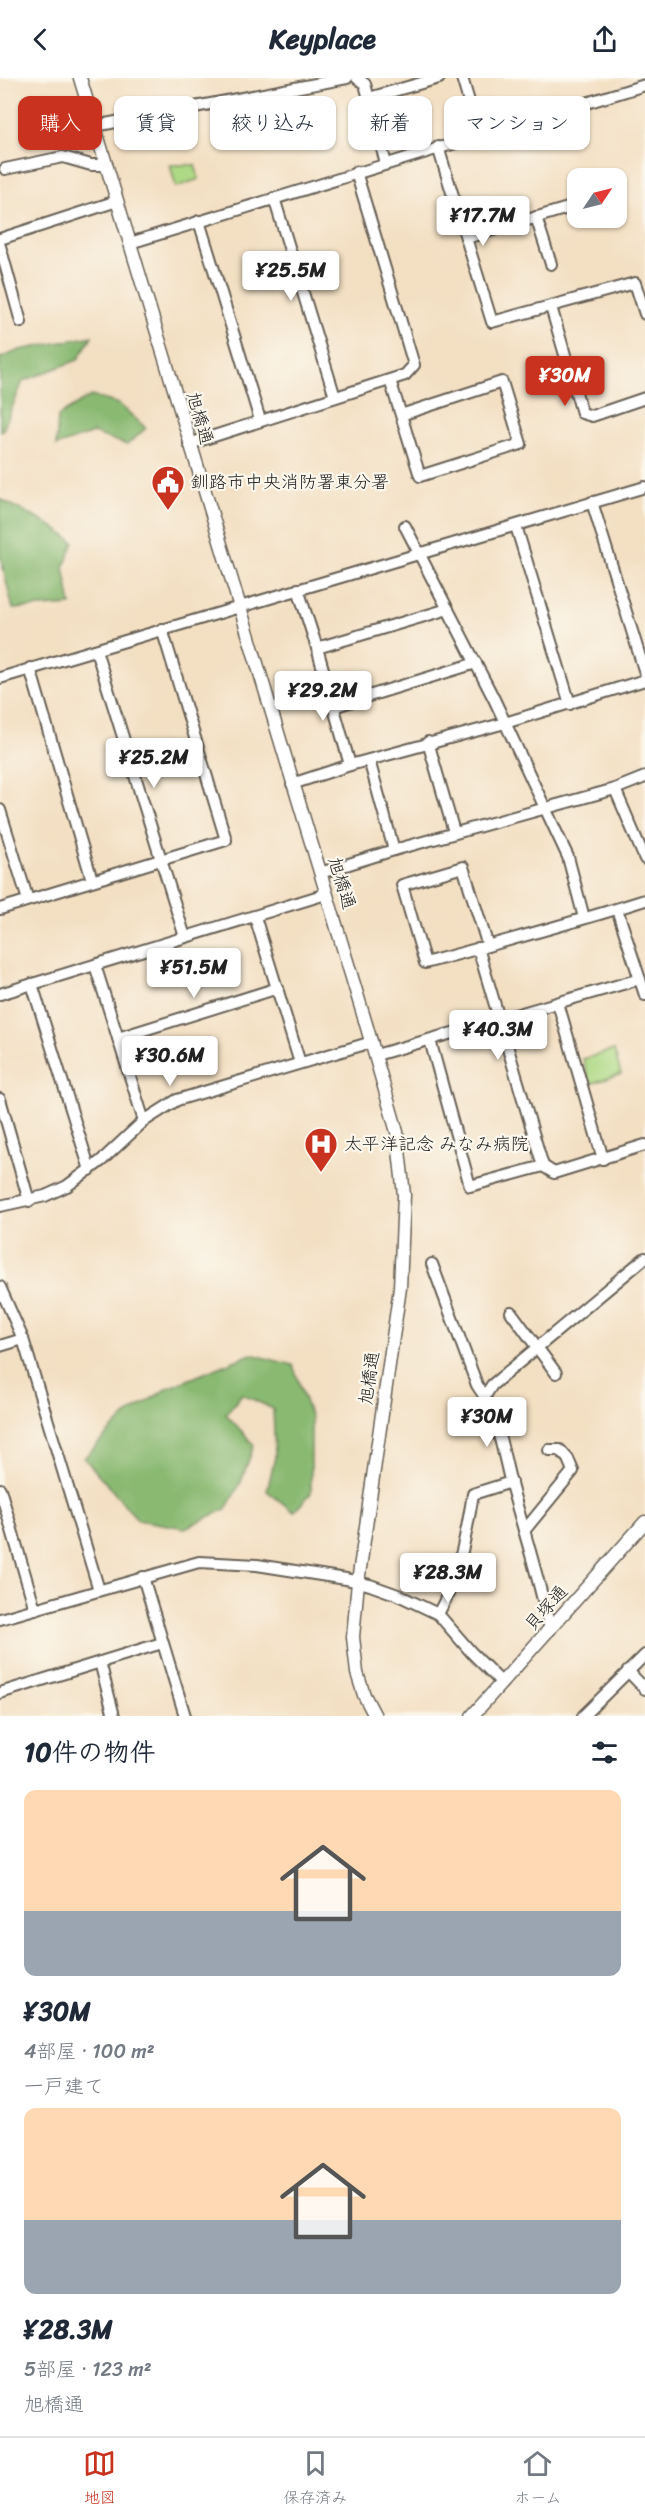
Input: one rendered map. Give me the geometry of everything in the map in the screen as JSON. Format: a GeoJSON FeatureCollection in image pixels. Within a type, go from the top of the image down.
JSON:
{"type":"FeatureCollection","features":[{"type":"Feature","properties":{"kind":"street","name":"旭橋通"},"geometry":{"type":"LineString","coordinates":[[80,78],[86,96]]}},
{"type":"Feature","properties":{"kind":"street"},"geometry":{"type":"LineString","coordinates":[[102,125],[347,78]]}},
{"type":"Feature","properties":{"kind":"street"},"geometry":{"type":"LineString","coordinates":[[357,78],[365,84],[368,96]]}},
{"type":"Feature","properties":{"kind":"street"},"geometry":{"type":"LineString","coordinates":[[376,96],[439,78]]}},
{"type":"Feature","properties":{"kind":"street"},"geometry":{"type":"LineString","coordinates":[[462,78],[467,96]]}},
{"type":"Feature","properties":{"kind":"street"},"geometry":{"type":"LineString","coordinates":[[590,102],[645,85]]}},
{"type":"Feature","properties":{"kind":"street"},"geometry":{"type":"LineString","coordinates":[[130,243],[444,145]]}},
{"type":"Feature","properties":{"kind":"street"},"geometry":{"type":"LineString","coordinates":[[438,147],[492,322],[635,283],[645,314]]}},
{"type":"Feature","properties":{"kind":"street","name":"旭橋通"},"geometry":{"type":"LineString","coordinates":[[102,149],[189,444],[376,1055],[397,1132],[404,1195],[400,1288],[352,1637],[357,1673],[364,1695],[375,1716]]}},
{"type":"Feature","properties":{"kind":"street"},"geometry":{"type":"LineString","coordinates":[[382,150],[386,164]]}},
{"type":"Feature","properties":{"kind":"street"},"geometry":{"type":"LineString","coordinates":[[5,169],[63,157],[91,165],[107,165]]}},
{"type":"Feature","properties":{"kind":"street"},"geometry":{"type":"LineString","coordinates":[[189,444],[405,375],[414,364],[356,172]]}},
{"type":"Feature","properties":{"kind":"street"},"geometry":{"type":"LineString","coordinates":[[274,198],[335,397]]}},
{"type":"Feature","properties":{"kind":"street"},"geometry":{"type":"LineString","coordinates":[[0,239],[117,201]]}},
{"type":"Feature","properties":{"kind":"street"},"geometry":{"type":"LineString","coordinates":[[466,238],[567,208]]}},
{"type":"Feature","properties":{"kind":"street"},"geometry":{"type":"LineString","coordinates":[[536,217],[550,264]]}},
{"type":"Feature","properties":{"kind":"street"},"geometry":{"type":"LineString","coordinates":[[199,221],[260,420]]}},
{"type":"Feature","properties":{"kind":"street"},"geometry":{"type":"LineString","coordinates":[[0,246],[21,322]]}},
{"type":"Feature","properties":{"kind":"street"},"geometry":{"type":"LineString","coordinates":[[551,307],[582,413],[592,416],[645,398]]}},
{"type":"Feature","properties":{"kind":"street"},"geometry":{"type":"LineString","coordinates":[[390,380],[420,476],[521,444],[502,382],[401,415]]}},
{"type":"Feature","properties":{"kind":"street"},"geometry":{"type":"LineString","coordinates":[[0,678],[645,487]]}},
{"type":"Feature","properties":{"kind":"street"},"geometry":{"type":"LineString","coordinates":[[592,502],[645,673]]}},
{"type":"Feature","properties":{"kind":"street"},"geometry":{"type":"LineString","coordinates":[[405,526],[476,663],[567,857],[584,918]]}},
{"type":"Feature","properties":{"kind":"street"},"geometry":{"type":"LineString","coordinates":[[516,526],[570,704]]}},
{"type":"Feature","properties":{"kind":"street"},"geometry":{"type":"LineString","coordinates":[[298,589],[350,765]]}},
{"type":"Feature","properties":{"kind":"street"},"geometry":{"type":"LineString","coordinates":[[317,648],[448,609]]}},
{"type":"Feature","properties":{"kind":"street"},"geometry":{"type":"LineString","coordinates":[[0,909],[226,840],[162,629]]}},
{"type":"Feature","properties":{"kind":"street"},"geometry":{"type":"LineString","coordinates":[[96,650],[185,937]]}},
{"type":"Feature","properties":{"kind":"street"},"geometry":{"type":"LineString","coordinates":[[333,707],[476,663]]}},
{"type":"Feature","properties":{"kind":"street"},"geometry":{"type":"LineString","coordinates":[[30,668],[92,880]]}},
{"type":"Feature","properties":{"kind":"street"},"geometry":{"type":"LineString","coordinates":[[292,784],[428,742],[505,723],[645,680]]}},
{"type":"Feature","properties":{"kind":"street"},"geometry":{"type":"LineString","coordinates":[[428,742],[454,832]]}},
{"type":"Feature","properties":{"kind":"street"},"geometry":{"type":"LineString","coordinates":[[369,760],[394,850]]}},
{"type":"Feature","properties":{"kind":"street"},"geometry":{"type":"LineString","coordinates":[[320,873],[454,832],[615,789],[645,777]]}},
{"type":"Feature","properties":{"kind":"street"},"geometry":{"type":"LineString","coordinates":[[615,789],[645,860]]}},
{"type":"Feature","properties":{"kind":"street"},"geometry":{"type":"LineString","coordinates":[[0,810],[28,900]]}},
{"type":"Feature","properties":{"kind":"street"},"geometry":{"type":"LineString","coordinates":[[645,900],[617,909],[483,947],[425,963],[402,885],[463,867],[483,947],[501,1019],[543,1166],[554,1173],[645,1145]]}},
{"type":"Feature","properties":{"kind":"street"},"geometry":{"type":"LineString","coordinates":[[0,994],[326,894]]}},
{"type":"Feature","properties":{"kind":"street"},"geometry":{"type":"LineString","coordinates":[[617,909],[645,995]]}},
{"type":"Feature","properties":{"kind":"street"},"geometry":{"type":"LineString","coordinates":[[255,917],[300,1063]]}},
{"type":"Feature","properties":{"kind":"street"},"geometry":{"type":"LineString","coordinates":[[95,965],[144,1120]]}},
{"type":"Feature","properties":{"kind":"street"},"geometry":{"type":"LineString","coordinates":[[376,1055],[640,979]]}},
{"type":"Feature","properties":{"kind":"street"},"geometry":{"type":"LineString","coordinates":[[32,984],[90,1170]]}},
{"type":"Feature","properties":{"kind":"street"},"geometry":{"type":"LineString","coordinates":[[118,1038],[278,988]]}},
{"type":"Feature","properties":{"kind":"street"},"geometry":{"type":"LineString","coordinates":[[558,1003],[603,1159]]}},
{"type":"Feature","properties":{"kind":"street"},"geometry":{"type":"LineString","coordinates":[[430,1040],[470,1186],[543,1166]]}},
{"type":"Feature","properties":{"kind":"street"},"geometry":{"type":"LineString","coordinates":[[0,1206],[30,1201],[67,1186],[90,1170],[144,1120],[177,1100],[372,1042]]}},
{"type":"Feature","properties":{"kind":"street"},"geometry":{"type":"LineString","coordinates":[[0,1099],[30,1201]]}},
{"type":"Feature","properties":{"kind":"street"},"geometry":{"type":"LineString","coordinates":[[485,1396],[492,1385],[645,1258]]}},
{"type":"Feature","properties":{"kind":"street"},"geometry":{"type":"LineString","coordinates":[[432,1264],[477,1385],[485,1396],[500,1441],[544,1600],[550,1630]]}},
{"type":"Feature","properties":{"kind":"street"},"geometry":{"type":"LineString","coordinates":[[0,1287],[23,1339],[99,1590]]}},
{"type":"Feature","properties":{"kind":"street"},"geometry":{"type":"LineString","coordinates":[[511,1312],[556,1374]]}},
{"type":"Feature","properties":{"kind":"street"},"geometry":{"type":"LineString","coordinates":[[0,1346],[23,1339]]}},
{"type":"Feature","properties":{"kind":"street"},"geometry":{"type":"LineString","coordinates":[[524,1531],[573,1471],[568,1459],[560,1450],[549,1450]]}},
{"type":"Feature","properties":{"kind":"street"},"geometry":{"type":"LineString","coordinates":[[438,1614],[451,1591],[466,1538],[473,1494],[511,1482]]}},
{"type":"Feature","properties":{"kind":"street"},"geometry":{"type":"LineString","coordinates":[[0,1489],[35,1609]]}},
{"type":"Feature","properties":{"kind":"street","name":"貝塚通"},"geometry":{"type":"LineString","coordinates":[[472,1716],[645,1522]]}},
{"type":"Feature","properties":{"kind":"street"},"geometry":{"type":"LineString","coordinates":[[0,1619],[199,1562],[257,1565],[358,1582],[398,1595],[438,1614],[502,1683]]}},
{"type":"Feature","properties":{"kind":"street"},"geometry":{"type":"LineString","coordinates":[[143,1577],[184,1716]]}},
{"type":"Feature","properties":{"kind":"street"},"geometry":{"type":"LineString","coordinates":[[0,1693],[162,1642]]}},
{"type":"Feature","properties":{"kind":"street"},"geometry":{"type":"LineString","coordinates":[[583,1716],[645,1654]]}},
{"type":"Feature","properties":{"kind":"street"},"geometry":{"type":"LineString","coordinates":[[100,1662],[114,1716]]}},
{"type":"Feature","properties":{"kind":"street"},"geometry":{"type":"LineString","coordinates":[[628,1671],[645,1689]]}},
{"type":"Feature","properties":{"kind":"green space"},"geometry":{"type":"Polygon","coordinates":[[[170,165],[195,165],[199,179],[176,187],[170,165]]]}},
{"type":"Feature","properties":{"kind":"green space"},"geometry":{"type":"Polygon","coordinates":[[[92,336],[78,360],[23,381],[3,430],[0,431],[0,358],[20,350],[92,336]]]}},
{"type":"Feature","properties":{"kind":"green space"},"geometry":{"type":"Polygon","coordinates":[[[91,396],[119,404],[146,428],[127,445],[93,433],[56,446],[58,416],[91,396]]]}},
{"type":"Feature","properties":{"kind":"green space"},"geometry":{"type":"Polygon","coordinates":[[[0,499],[50,525],[74,542],[64,567],[71,605],[13,609],[0,556],[0,499]]]}},
{"type":"Feature","properties":{"kind":"green space"},"geometry":{"type":"Polygon","coordinates":[[[614,1050],[621,1074],[590,1084],[583,1059],[614,1050]]]}},
{"type":"Feature","properties":{"kind":"green space"},"geometry":{"type":"Polygon","coordinates":[[[251,1354],[293,1365],[311,1418],[311,1493],[294,1512],[267,1491],[275,1457],[273,1409],[242,1394],[226,1414],[254,1445],[241,1482],[226,1509],[185,1528],[138,1520],[84,1458],[125,1416],[168,1388],[251,1354]]]}},
{"type":"Feature","properties":{"kind":"place","name":"釧路市中央消防署東分署"},"geometry":{"type":"Point","coordinates":[168,511]}},
{"type":"Feature","properties":{"kind":"place","name":"太平洋記念 みなみ病院"},"geometry":{"type":"Point","coordinates":[321,1173]}}]}
